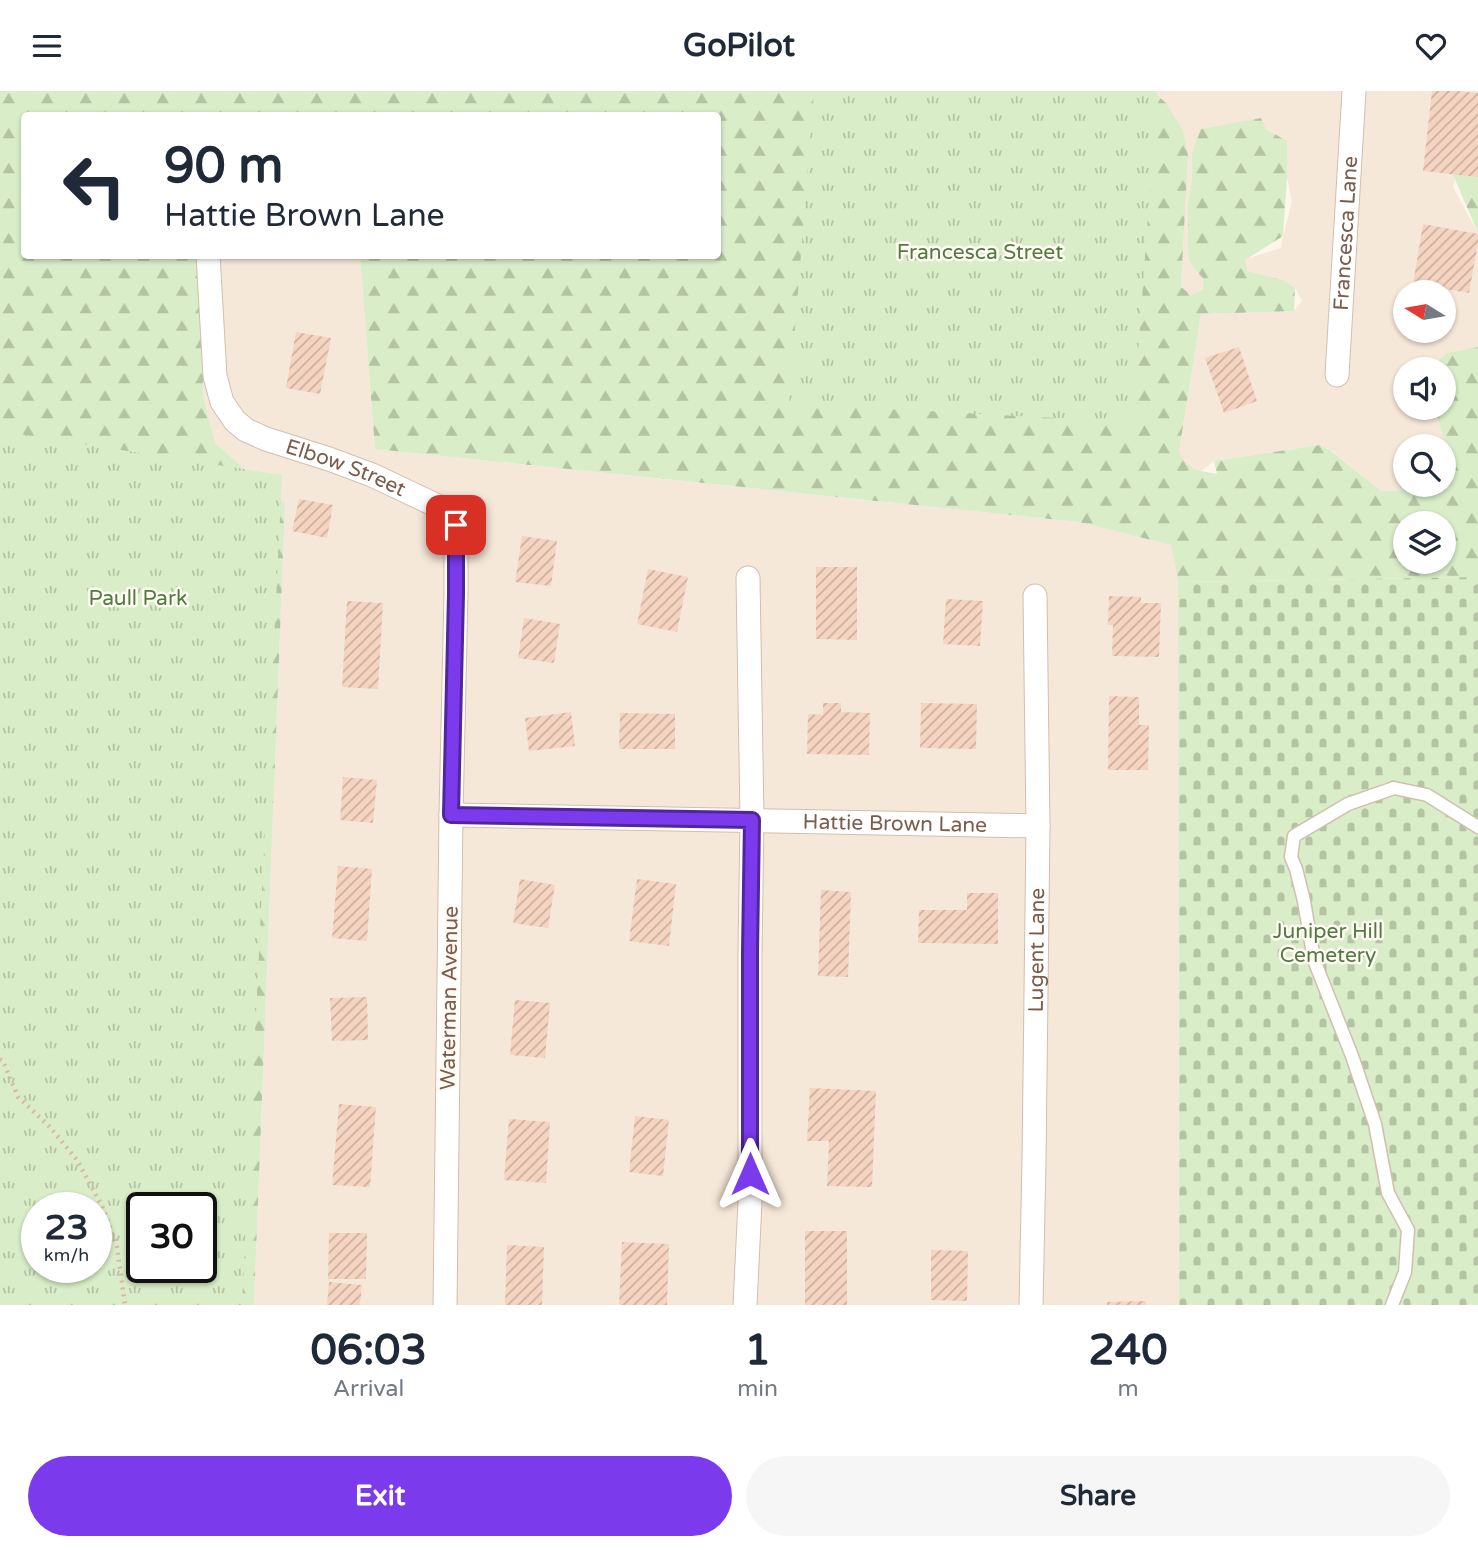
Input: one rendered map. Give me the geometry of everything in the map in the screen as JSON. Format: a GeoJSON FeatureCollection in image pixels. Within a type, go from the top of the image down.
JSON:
{"type":"FeatureCollection","features":[{"type":"Feature","properties":{"kind":"street","name":"Francesca Lane"},"geometry":{"type":"LineString","coordinates":[[1337,375],[1354,91]]}},
{"type":"Feature","properties":{"kind":"street","name":"Elbow Street"},"geometry":{"type":"LineString","coordinates":[[208,259],[215,376],[222,402],[235,421],[246,431],[266,439],[372,475],[446,510],[456,525],[454,690]]}},
{"type":"Feature","properties":{"kind":"street"},"geometry":{"type":"LineString","coordinates":[[745,1305],[750,1202],[752,820],[748,578]]}},
{"type":"Feature","properties":{"kind":"street","name":"Lugent Lane"},"geometry":{"type":"LineString","coordinates":[[1031,1305],[1038,826],[1035,596]]}},
{"type":"Feature","properties":{"kind":"street","name":"Waterman Avenue"},"geometry":{"type":"LineString","coordinates":[[444,1305],[454,690]]}},
{"type":"Feature","properties":{"kind":"street","name":"Hattie Brown Lane"},"geometry":{"type":"LineString","coordinates":[[451,815],[1038,826]]}},
{"type":"Feature","properties":{"kind":"lane"},"geometry":{"type":"LineString","coordinates":[[1392,1305],[1405,1272],[1408,1230],[1388,1193],[1375,1124],[1352,1056],[1314,960],[1299,880],[1291,857],[1294,836],[1348,804],[1394,789],[1427,795],[1478,827]]}},
{"type":"Feature","properties":{"kind":"path"},"geometry":{"type":"LineString","coordinates":[[0,1059],[18,1097],[49,1126],[77,1160],[104,1210],[117,1247],[125,1305]]}},
{"type":"Feature","properties":{"kind":"shaded area"},"geometry":{"type":"Polygon","coordinates":[[[1156,91],[1478,91],[1478,159],[1456,174],[1453,187],[1478,233],[1478,347],[1446,353],[1442,357],[1393,357],[1393,420],[1439,420],[1443,434],[1393,434],[1393,491],[1381,491],[1331,450],[1320,445],[1214,461],[1200,472],[1183,464],[1179,451],[1201,314],[1294,311],[1302,301],[1295,288],[1283,280],[1247,271],[1242,260],[1281,248],[1292,202],[1285,143],[1266,129],[1192,152],[1188,204],[1195,270],[1203,278],[1203,291],[1191,295],[1181,287],[1188,155],[1166,103],[1156,95],[1156,91]]]}},
{"type":"Feature","properties":{"kind":"shaded area"},"geometry":{"type":"Polygon","coordinates":[[[205,259],[360,259],[375,449],[1079,522],[1171,545],[1178,582],[1179,1305],[254,1305],[285,504],[215,443],[203,396],[205,259]]]}},
{"type":"Feature","properties":{"kind":"green space"},"geometry":{"type":"Polygon","coordinates":[[[0,91],[1156,91],[1183,131],[1188,155],[1181,287],[1191,295],[1203,290],[1203,278],[1189,259],[1188,243],[1192,152],[1201,129],[1261,118],[1266,129],[1287,141],[1283,236],[1245,260],[1247,271],[1283,280],[1295,288],[1294,311],[1201,314],[1179,451],[1189,466],[1217,474],[1214,461],[1320,445],[1381,491],[1393,491],[1393,497],[1456,497],[1456,434],[1443,434],[1438,420],[1456,420],[1456,357],[1442,357],[1446,353],[1478,347],[1478,577],[1178,582],[1171,545],[1079,522],[375,449],[360,259],[721,259],[721,112],[21,112],[21,259],[205,259],[203,396],[215,443],[285,504],[254,1305],[0,1305],[0,91]]]}},
{"type":"Feature","properties":{"kind":"green space","name":"Francesca Street"},"geometry":{"type":"Polygon","coordinates":[[[814,91],[1157,91],[1133,422],[789,404],[814,91]]]}},
{"type":"Feature","properties":{"kind":"green space"},"geometry":{"type":"Polygon","coordinates":[[[1478,158],[1478,233],[1451,170],[1478,158]]]}},
{"type":"Feature","properties":{"kind":"green space","name":"Paull Park"},"geometry":{"type":"Polygon","coordinates":[[[0,431],[282,475],[242,1305],[0,1305],[0,431]]]}},
{"type":"Feature","properties":{"kind":"green space","name":"Juniper Hill Cemetery"},"geometry":{"type":"Polygon","coordinates":[[[1478,577],[1478,1305],[1179,1305],[1178,582],[1478,577]]]}},
{"type":"Feature","properties":{"kind":"building"},"geometry":{"type":"Polygon","coordinates":[[[1432,91],[1478,93],[1478,177],[1423,171],[1432,91]]]}},
{"type":"Feature","properties":{"kind":"building"},"geometry":{"type":"Polygon","coordinates":[[[1423,224],[1478,234],[1469,293],[1456,291],[1456,280],[1414,280],[1423,224]]]}},
{"type":"Feature","properties":{"kind":"building"},"geometry":{"type":"Polygon","coordinates":[[[296,332],[331,338],[320,394],[286,388],[296,332]]]}},
{"type":"Feature","properties":{"kind":"building"},"geometry":{"type":"Polygon","coordinates":[[[1239,347],[1257,401],[1224,413],[1205,358],[1239,347]]]}},
{"type":"Feature","properties":{"kind":"building"},"geometry":{"type":"Polygon","coordinates":[[[299,499],[333,505],[327,538],[292,531],[299,499]]]}},
{"type":"Feature","properties":{"kind":"building"},"geometry":{"type":"Polygon","coordinates":[[[522,536],[557,541],[551,586],[515,582],[522,536]]]}},
{"type":"Feature","properties":{"kind":"building"},"geometry":{"type":"Polygon","coordinates":[[[816,567],[857,567],[857,640],[816,639],[816,567]]]}},
{"type":"Feature","properties":{"kind":"building"},"geometry":{"type":"Polygon","coordinates":[[[648,569],[688,577],[677,632],[637,624],[648,569]]]}},
{"type":"Feature","properties":{"kind":"building"},"geometry":{"type":"Polygon","coordinates":[[[1109,596],[1141,597],[1141,603],[1161,603],[1159,657],[1112,656],[1113,625],[1108,625],[1109,596]]]}},
{"type":"Feature","properties":{"kind":"building"},"geometry":{"type":"Polygon","coordinates":[[[946,599],[983,601],[980,646],[943,644],[946,599]]]}},
{"type":"Feature","properties":{"kind":"building"},"geometry":{"type":"Polygon","coordinates":[[[347,601],[383,603],[378,689],[342,687],[347,601]]]}},
{"type":"Feature","properties":{"kind":"building"},"geometry":{"type":"Polygon","coordinates":[[[524,618],[560,624],[554,663],[518,658],[524,618]]]}},
{"type":"Feature","properties":{"kind":"building"},"geometry":{"type":"Polygon","coordinates":[[[1109,696],[1139,697],[1139,725],[1149,725],[1148,770],[1108,770],[1109,696]]]}},
{"type":"Feature","properties":{"kind":"building"},"geometry":{"type":"Polygon","coordinates":[[[823,703],[841,703],[841,712],[870,713],[869,755],[807,754],[808,714],[823,715],[823,703]]]}},
{"type":"Feature","properties":{"kind":"building"},"geometry":{"type":"Polygon","coordinates":[[[921,703],[977,704],[976,749],[920,748],[921,703]]]}},
{"type":"Feature","properties":{"kind":"building"},"geometry":{"type":"Polygon","coordinates":[[[571,712],[575,746],[529,751],[525,718],[571,712]]]}},
{"type":"Feature","properties":{"kind":"building"},"geometry":{"type":"Polygon","coordinates":[[[620,713],[675,714],[675,749],[619,749],[620,713]]]}},
{"type":"Feature","properties":{"kind":"building"},"geometry":{"type":"Polygon","coordinates":[[[343,777],[377,780],[373,823],[340,820],[343,777]]]}},
{"type":"Feature","properties":{"kind":"building"},"geometry":{"type":"Polygon","coordinates":[[[338,866],[372,869],[367,941],[332,938],[338,866]]]}},
{"type":"Feature","properties":{"kind":"building"},"geometry":{"type":"Polygon","coordinates":[[[520,879],[555,885],[548,928],[513,923],[520,879]]]}},
{"type":"Feature","properties":{"kind":"building"},"geometry":{"type":"Polygon","coordinates":[[[637,879],[676,884],[669,946],[629,941],[637,879]]]}},
{"type":"Feature","properties":{"kind":"building"},"geometry":{"type":"Polygon","coordinates":[[[821,890],[851,892],[848,977],[818,976],[821,890]]]}},
{"type":"Feature","properties":{"kind":"building"},"geometry":{"type":"Polygon","coordinates":[[[967,893],[998,893],[998,944],[918,943],[919,910],[967,910],[967,893]]]}},
{"type":"Feature","properties":{"kind":"building"},"geometry":{"type":"Polygon","coordinates":[[[367,997],[368,1040],[332,1041],[330,998],[367,997]]]}},
{"type":"Feature","properties":{"kind":"building"},"geometry":{"type":"Polygon","coordinates":[[[515,1000],[550,1003],[545,1058],[510,1055],[515,1000]]]}},
{"type":"Feature","properties":{"kind":"building"},"geometry":{"type":"Polygon","coordinates":[[[810,1088],[876,1091],[872,1187],[827,1186],[829,1141],[807,1141],[810,1088]]]}},
{"type":"Feature","properties":{"kind":"building"},"geometry":{"type":"Polygon","coordinates":[[[339,1104],[376,1107],[370,1187],[332,1185],[339,1104]]]}},
{"type":"Feature","properties":{"kind":"building"},"geometry":{"type":"Polygon","coordinates":[[[635,1116],[669,1120],[663,1176],[629,1172],[635,1116]]]}},
{"type":"Feature","properties":{"kind":"building"},"geometry":{"type":"Polygon","coordinates":[[[509,1119],[550,1122],[546,1183],[504,1180],[509,1119]]]}},
{"type":"Feature","properties":{"kind":"building"},"geometry":{"type":"Polygon","coordinates":[[[805,1231],[847,1231],[847,1305],[805,1305],[805,1231]]]}},
{"type":"Feature","properties":{"kind":"building"},"geometry":{"type":"Polygon","coordinates":[[[329,1233],[367,1233],[366,1279],[328,1279],[329,1233]]]}},
{"type":"Feature","properties":{"kind":"building"},"geometry":{"type":"Polygon","coordinates":[[[622,1242],[669,1244],[667,1305],[619,1305],[622,1242]]]}},
{"type":"Feature","properties":{"kind":"building"},"geometry":{"type":"Polygon","coordinates":[[[507,1245],[544,1247],[542,1305],[505,1305],[507,1245]]]}},
{"type":"Feature","properties":{"kind":"building"},"geometry":{"type":"Polygon","coordinates":[[[931,1250],[968,1251],[967,1301],[931,1300],[931,1250]]]}},
{"type":"Feature","properties":{"kind":"building"},"geometry":{"type":"Polygon","coordinates":[[[329,1282],[362,1285],[360,1305],[327,1305],[329,1282]]]}},
{"type":"Feature","properties":{"kind":"building"},"geometry":{"type":"Polygon","coordinates":[[[1146,1301],[1146,1305],[1107,1305],[1107,1302],[1146,1301]]]}},
{"type":"Feature","properties":{"kind":"route"},"geometry":{"type":"LineString","coordinates":[[456,525],[451,815],[752,820],[750,1174]]}}]}
